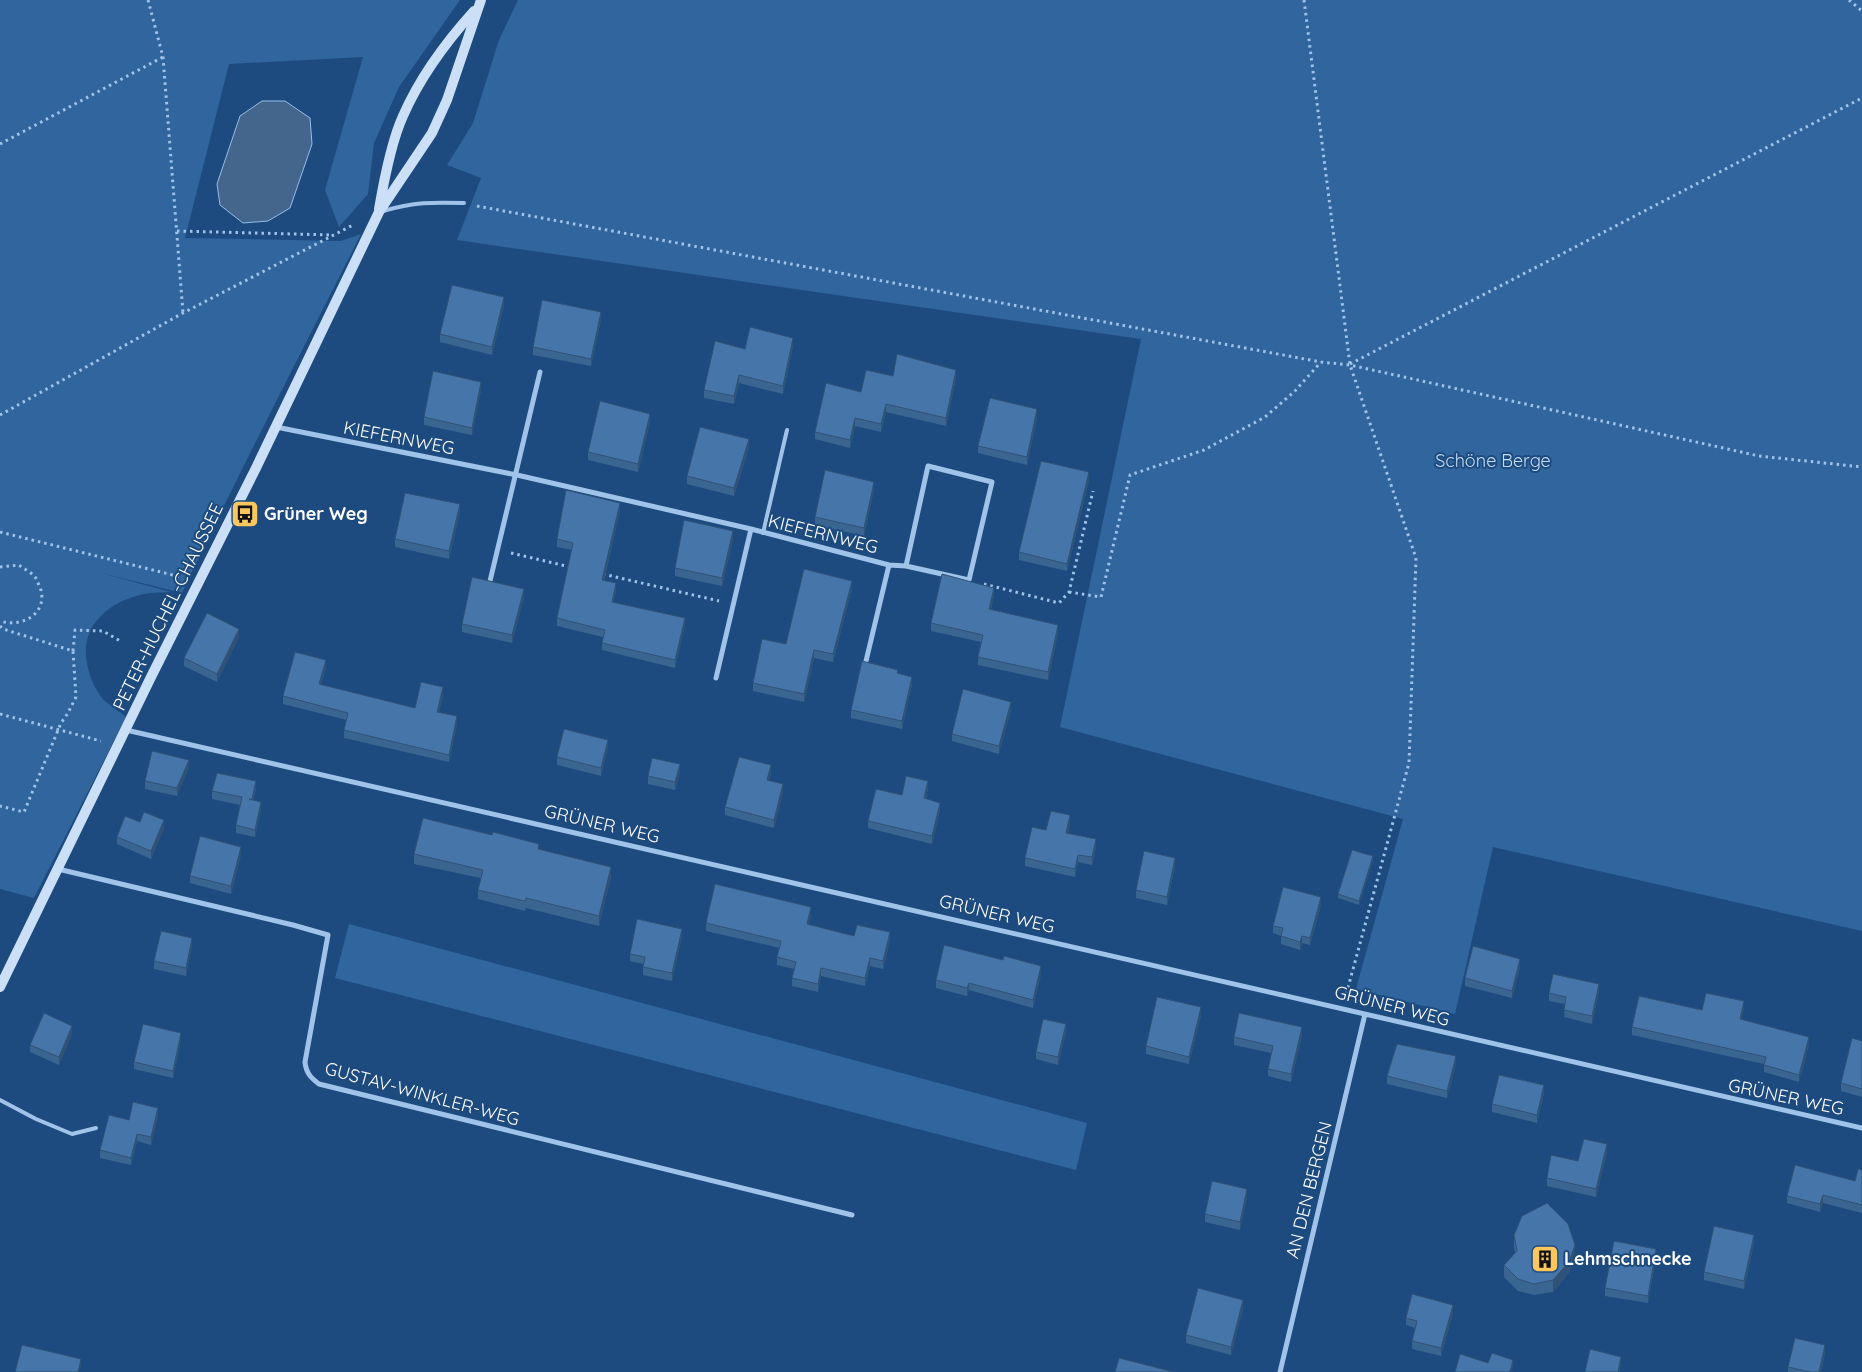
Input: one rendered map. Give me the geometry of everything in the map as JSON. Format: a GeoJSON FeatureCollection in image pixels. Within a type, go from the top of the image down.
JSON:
{"type":"FeatureCollection","features":[{"type":"Feature","properties":{"kind":"street"},"geometry":{"type":"LineString","coordinates":[[379,212],[432,133],[448,100],[478,4]]}},
{"type":"Feature","properties":{"kind":"street"},"geometry":{"type":"LineString","coordinates":[[379,212],[385,173],[402,117],[420,83],[449,39],[478,4]]}},
{"type":"Feature","properties":{"kind":"street","name":"PETER-HUCHEL-CHAUSSEE"},"geometry":{"type":"LineString","coordinates":[[0,988],[125,730],[276,427],[379,212]]}},
{"type":"Feature","properties":{"kind":"street"},"geometry":{"type":"LineString","coordinates":[[490,581],[517,475],[540,372]]}},
{"type":"Feature","properties":{"kind":"street","name":"KIEFERNWEG"},"geometry":{"type":"LineString","coordinates":[[276,427],[517,475],[751,529],[889,565],[906,566],[969,580]]}},
{"type":"Feature","properties":{"kind":"street"},"geometry":{"type":"LineString","coordinates":[[906,566],[928,466],[992,482],[969,580]]}},
{"type":"Feature","properties":{"kind":"street","name":"KIEFERNWEG"},"geometry":{"type":"LineString","coordinates":[[716,678],[751,529]]}},
{"type":"Feature","properties":{"kind":"street","name":"KIEFERNWEG"},"geometry":{"type":"LineString","coordinates":[[866,661],[889,565]]}},
{"type":"Feature","properties":{"kind":"street","name":"GRÜNER WEG"},"geometry":{"type":"LineString","coordinates":[[125,730],[1342,1007],[1365,1014],[1862,1128]]}},
{"type":"Feature","properties":{"kind":"street","name":"GUSTAV-WINKLER-WEG"},"geometry":{"type":"LineString","coordinates":[[58,869],[328,935],[305,1062],[306,1070],[311,1078],[319,1084],[852,1215]]}},
{"type":"Feature","properties":{"kind":"street","name":"AN DEN BERGEN"},"geometry":{"type":"LineString","coordinates":[[1280,1372],[1365,1014]]}},
{"type":"Feature","properties":{"kind":"lane"},"geometry":{"type":"LineString","coordinates":[[379,212],[425,202],[464,203]]}},
{"type":"Feature","properties":{"kind":"lane"},"geometry":{"type":"LineString","coordinates":[[763,533],[787,430]]}},
{"type":"Feature","properties":{"kind":"lane"},"geometry":{"type":"LineString","coordinates":[[0,1100],[36,1119],[72,1134],[96,1128]]}},
{"type":"Feature","properties":{"kind":"path"},"geometry":{"type":"LineString","coordinates":[[148,0],[163,57],[183,313]]}},
{"type":"Feature","properties":{"kind":"path"},"geometry":{"type":"LineString","coordinates":[[1304,0],[1350,365],[1416,558],[1409,763],[1342,1007]]}},
{"type":"Feature","properties":{"kind":"path"},"geometry":{"type":"LineString","coordinates":[[1849,0],[1862,11]]}},
{"type":"Feature","properties":{"kind":"path"},"geometry":{"type":"LineString","coordinates":[[0,144],[163,57]]}},
{"type":"Feature","properties":{"kind":"path"},"geometry":{"type":"LineString","coordinates":[[1350,365],[1862,98]]}},
{"type":"Feature","properties":{"kind":"path"},"geometry":{"type":"LineString","coordinates":[[464,203],[1321,362],[1350,365],[1759,456],[1862,467]]}},
{"type":"Feature","properties":{"kind":"path"},"geometry":{"type":"LineString","coordinates":[[0,415],[183,313],[358,222]]}},
{"type":"Feature","properties":{"kind":"path"},"geometry":{"type":"LineString","coordinates":[[177,231],[333,235]]}},
{"type":"Feature","properties":{"kind":"path"},"geometry":{"type":"LineString","coordinates":[[1069,592],[1101,597],[1130,475],[1204,450],[1265,417],[1294,392],[1321,362]]}},
{"type":"Feature","properties":{"kind":"path"},"geometry":{"type":"LineString","coordinates":[[969,580],[1059,603],[1069,592],[1093,491]]}},
{"type":"Feature","properties":{"kind":"path"},"geometry":{"type":"LineString","coordinates":[[0,532],[199,581]]}},
{"type":"Feature","properties":{"kind":"path"},"geometry":{"type":"LineString","coordinates":[[498,550],[573,567]]}},
{"type":"Feature","properties":{"kind":"path"},"geometry":{"type":"LineString","coordinates":[[0,568],[19,565],[36,577],[42,596],[37,612],[25,622],[10,624],[0,621]]}},
{"type":"Feature","properties":{"kind":"path"},"geometry":{"type":"LineString","coordinates":[[601,574],[733,604]]}},
{"type":"Feature","properties":{"kind":"path"},"geometry":{"type":"LineString","coordinates":[[0,626],[3,629],[73,651]]}},
{"type":"Feature","properties":{"kind":"path"},"geometry":{"type":"LineString","coordinates":[[0,806],[24,812],[60,723],[76,698],[73,651],[75,630],[103,631],[122,642]]}},
{"type":"Feature","properties":{"kind":"path"},"geometry":{"type":"LineString","coordinates":[[0,714],[118,746]]}},
{"type":"Feature","properties":{"kind":"green space"},"geometry":{"type":"Polygon","coordinates":[[[0,0],[460,0],[399,87],[374,143],[368,194],[339,227],[325,190],[363,57],[229,64],[185,238],[341,241],[361,234],[182,593],[101,573],[171,592],[148,593],[117,604],[98,618],[92,628],[86,650],[91,677],[102,698],[126,717],[34,898],[0,889],[0,0]]]}},
{"type":"Feature","properties":{"kind":"green space","name":"Schöne Berge"},"geometry":{"type":"Polygon","coordinates":[[[518,0],[1862,0],[1862,931],[1493,847],[1455,1014],[1356,989],[1403,819],[1060,727],[1141,339],[457,240],[481,178],[447,165],[473,123],[499,40],[518,0]]]}},
{"type":"Feature","properties":{"kind":"green space"},"geometry":{"type":"Polygon","coordinates":[[[349,924],[1087,1123],[1076,1170],[335,978],[349,924]]]}},
{"type":"Feature","properties":{"kind":"shaded area"},"geometry":{"type":"Polygon","coordinates":[[[262,101],[285,101],[310,118],[312,144],[290,208],[268,221],[243,223],[220,205],[217,184],[240,116],[262,101]]]}},
{"type":"Feature","properties":{"kind":"building"},"geometry":{"type":"Polygon","coordinates":[[[452,285],[504,297],[492,347],[440,334],[452,285]]]}},
{"type":"Feature","properties":{"kind":"building"},"geometry":{"type":"Polygon","coordinates":[[[542,300],[601,312],[591,359],[533,347],[542,300]]]}},
{"type":"Feature","properties":{"kind":"building"},"geometry":{"type":"Polygon","coordinates":[[[750,327],[793,338],[783,386],[739,375],[734,396],[704,390],[715,341],[745,349],[750,327]]]}},
{"type":"Feature","properties":{"kind":"building"},"geometry":{"type":"Polygon","coordinates":[[[897,354],[956,370],[946,418],[886,404],[881,424],[855,418],[850,440],[815,432],[826,383],[861,392],[866,370],[893,376],[897,354]]]}},
{"type":"Feature","properties":{"kind":"building"},"geometry":{"type":"Polygon","coordinates":[[[433,371],[481,382],[472,428],[424,417],[433,371]]]}},
{"type":"Feature","properties":{"kind":"building"},"geometry":{"type":"Polygon","coordinates":[[[990,398],[1037,409],[1027,457],[978,446],[990,398]]]}},
{"type":"Feature","properties":{"kind":"building"},"geometry":{"type":"Polygon","coordinates":[[[600,401],[650,414],[638,464],[588,452],[600,401]]]}},
{"type":"Feature","properties":{"kind":"building"},"geometry":{"type":"Polygon","coordinates":[[[700,427],[749,439],[734,488],[687,476],[700,427]]]}},
{"type":"Feature","properties":{"kind":"building"},"geometry":{"type":"Polygon","coordinates":[[[1041,461],[1089,472],[1067,564],[1019,552],[1041,461]]]}},
{"type":"Feature","properties":{"kind":"building"},"geometry":{"type":"Polygon","coordinates":[[[825,470],[874,482],[864,528],[815,517],[825,470]]]}},
{"type":"Feature","properties":{"kind":"building"},"geometry":{"type":"Polygon","coordinates":[[[566,490],[620,503],[602,580],[616,583],[612,602],[685,618],[675,660],[602,643],[605,630],[557,618],[573,543],[557,539],[566,490]]]}},
{"type":"Feature","properties":{"kind":"building"},"geometry":{"type":"Polygon","coordinates":[[[405,493],[460,504],[449,551],[395,539],[405,493]]]}},
{"type":"Feature","properties":{"kind":"building"},"geometry":{"type":"Polygon","coordinates":[[[684,520],[733,531],[722,578],[675,568],[684,520]]]}},
{"type":"Feature","properties":{"kind":"building"},"geometry":{"type":"Polygon","coordinates":[[[804,569],[852,581],[833,654],[814,650],[804,694],[753,683],[762,639],[786,644],[804,569]]]}},
{"type":"Feature","properties":{"kind":"building"},"geometry":{"type":"Polygon","coordinates":[[[942,574],[994,588],[989,609],[1058,625],[1048,672],[978,657],[983,635],[931,623],[942,574]]]}},
{"type":"Feature","properties":{"kind":"building"},"geometry":{"type":"Polygon","coordinates":[[[472,577],[524,589],[512,635],[462,624],[472,577]]]}},
{"type":"Feature","properties":{"kind":"building"},"geometry":{"type":"Polygon","coordinates":[[[207,613],[239,629],[217,674],[184,658],[207,613]]]}},
{"type":"Feature","properties":{"kind":"building"},"geometry":{"type":"Polygon","coordinates":[[[295,652],[326,660],[319,684],[415,708],[421,682],[443,687],[437,712],[457,716],[449,755],[344,730],[348,713],[283,696],[295,652]]]}},
{"type":"Feature","properties":{"kind":"building"},"geometry":{"type":"Polygon","coordinates":[[[862,661],[898,670],[897,673],[912,677],[902,721],[851,710],[862,661]]]}},
{"type":"Feature","properties":{"kind":"building"},"geometry":{"type":"Polygon","coordinates":[[[963,689],[1011,702],[999,746],[952,734],[963,689]]]}},
{"type":"Feature","properties":{"kind":"building"},"geometry":{"type":"Polygon","coordinates":[[[564,729],[608,740],[601,768],[557,757],[564,729]]]}},
{"type":"Feature","properties":{"kind":"building"},"geometry":{"type":"Polygon","coordinates":[[[152,751],[189,760],[177,788],[145,781],[152,751]]]}},
{"type":"Feature","properties":{"kind":"building"},"geometry":{"type":"Polygon","coordinates":[[[739,757],[771,765],[767,780],[783,784],[774,820],[725,807],[739,757]]]}},
{"type":"Feature","properties":{"kind":"building"},"geometry":{"type":"Polygon","coordinates":[[[652,758],[680,764],[675,782],[648,776],[652,758]]]}},
{"type":"Feature","properties":{"kind":"building"},"geometry":{"type":"Polygon","coordinates":[[[217,773],[256,781],[252,799],[249,799],[261,802],[255,830],[236,825],[242,797],[212,791],[217,773]]]}},
{"type":"Feature","properties":{"kind":"building"},"geometry":{"type":"Polygon","coordinates":[[[906,776],[928,781],[924,798],[940,803],[932,836],[868,821],[876,789],[902,795],[906,776]]]}},
{"type":"Feature","properties":{"kind":"building"},"geometry":{"type":"Polygon","coordinates":[[[1051,811],[1070,815],[1066,833],[1096,839],[1092,857],[1078,855],[1075,869],[1025,858],[1032,827],[1046,830],[1051,811]]]}},
{"type":"Feature","properties":{"kind":"building"},"geometry":{"type":"Polygon","coordinates":[[[144,812],[164,820],[151,851],[117,837],[125,816],[140,822],[144,812]]]}},
{"type":"Feature","properties":{"kind":"building"},"geometry":{"type":"Polygon","coordinates":[[[423,818],[492,835],[493,832],[539,844],[538,849],[611,867],[599,916],[526,898],[525,901],[478,890],[483,870],[414,854],[423,818]]]}},
{"type":"Feature","properties":{"kind":"building"},"geometry":{"type":"Polygon","coordinates":[[[200,836],[241,847],[231,886],[190,876],[200,836]]]}},
{"type":"Feature","properties":{"kind":"building"},"geometry":{"type":"Polygon","coordinates":[[[1352,850],[1373,856],[1359,901],[1338,894],[1352,850]]]}},
{"type":"Feature","properties":{"kind":"building"},"geometry":{"type":"Polygon","coordinates":[[[1144,851],[1175,858],[1167,897],[1136,890],[1144,851]]]}},
{"type":"Feature","properties":{"kind":"building"},"geometry":{"type":"Polygon","coordinates":[[[715,884],[811,907],[807,924],[854,936],[857,925],[890,932],[883,961],[870,958],[865,978],[821,968],[818,984],[792,978],[796,962],[777,957],[781,941],[706,923],[715,884]]]}},
{"type":"Feature","properties":{"kind":"building"},"geometry":{"type":"Polygon","coordinates":[[[1283,887],[1321,897],[1310,938],[1302,936],[1300,942],[1281,936],[1283,928],[1273,926],[1283,887]]]}},
{"type":"Feature","properties":{"kind":"building"},"geometry":{"type":"Polygon","coordinates":[[[637,919],[682,929],[672,973],[643,967],[645,957],[630,954],[637,919]]]}},
{"type":"Feature","properties":{"kind":"building"},"geometry":{"type":"Polygon","coordinates":[[[161,931],[192,938],[186,968],[154,961],[161,931]]]}},
{"type":"Feature","properties":{"kind":"building"},"geometry":{"type":"Polygon","coordinates":[[[944,945],[1003,960],[1004,956],[1041,966],[1033,1000],[969,983],[967,988],[936,980],[944,945]]]}},
{"type":"Feature","properties":{"kind":"building"},"geometry":{"type":"Polygon","coordinates":[[[1473,946],[1520,959],[1512,991],[1465,978],[1473,946]]]}},
{"type":"Feature","properties":{"kind":"building"},"geometry":{"type":"Polygon","coordinates":[[[1553,974],[1599,984],[1592,1016],[1564,1010],[1566,997],[1549,993],[1553,974]]]}},
{"type":"Feature","properties":{"kind":"building"},"geometry":{"type":"Polygon","coordinates":[[[1706,993],[1744,1001],[1740,1019],[1809,1037],[1799,1075],[1764,1065],[1766,1057],[1632,1027],[1639,996],[1702,1010],[1706,993]]]}},
{"type":"Feature","properties":{"kind":"building"},"geometry":{"type":"Polygon","coordinates":[[[1157,997],[1201,1007],[1189,1057],[1146,1046],[1157,997]]]}},
{"type":"Feature","properties":{"kind":"building"},"geometry":{"type":"Polygon","coordinates":[[[44,1013],[72,1026],[59,1057],[30,1045],[44,1013]]]}},
{"type":"Feature","properties":{"kind":"building"},"geometry":{"type":"Polygon","coordinates":[[[1239,1013],[1302,1027],[1291,1074],[1268,1069],[1273,1046],[1234,1037],[1239,1013]]]}},
{"type":"Feature","properties":{"kind":"building"},"geometry":{"type":"Polygon","coordinates":[[[1043,1019],[1066,1024],[1058,1057],[1036,1052],[1043,1019]]]}},
{"type":"Feature","properties":{"kind":"building"},"geometry":{"type":"Polygon","coordinates":[[[143,1024],[181,1033],[173,1071],[134,1062],[143,1024]]]}},
{"type":"Feature","properties":{"kind":"building"},"geometry":{"type":"Polygon","coordinates":[[[1852,1038],[1862,1041],[1862,1089],[1841,1083],[1852,1038]]]}},
{"type":"Feature","properties":{"kind":"building"},"geometry":{"type":"Polygon","coordinates":[[[1397,1044],[1456,1056],[1447,1091],[1387,1076],[1397,1044]]]}},
{"type":"Feature","properties":{"kind":"building"},"geometry":{"type":"Polygon","coordinates":[[[1499,1075],[1544,1085],[1537,1115],[1492,1104],[1499,1075]]]}},
{"type":"Feature","properties":{"kind":"building"},"geometry":{"type":"Polygon","coordinates":[[[133,1102],[158,1108],[151,1137],[137,1134],[131,1158],[100,1150],[109,1115],[129,1120],[133,1102]]]}},
{"type":"Feature","properties":{"kind":"building"},"geometry":{"type":"Polygon","coordinates":[[[1584,1139],[1607,1144],[1596,1189],[1547,1178],[1551,1155],[1578,1161],[1584,1139]]]}},
{"type":"Feature","properties":{"kind":"building"},"geometry":{"type":"Polygon","coordinates":[[[1795,1165],[1855,1181],[1858,1169],[1862,1170],[1862,1205],[1823,1195],[1820,1204],[1787,1196],[1795,1165]]]}},
{"type":"Feature","properties":{"kind":"building"},"geometry":{"type":"Polygon","coordinates":[[[1212,1181],[1247,1189],[1240,1222],[1205,1214],[1212,1181]]]}},
{"type":"Feature","properties":{"kind":"building","name":"Lehmschnecke"},"geometry":{"type":"Polygon","coordinates":[[[1547,1203],[1568,1224],[1575,1245],[1569,1262],[1553,1280],[1534,1284],[1518,1279],[1504,1265],[1517,1251],[1514,1235],[1522,1216],[1547,1203]]]}},
{"type":"Feature","properties":{"kind":"building"},"geometry":{"type":"Polygon","coordinates":[[[1714,1226],[1754,1235],[1744,1281],[1704,1272],[1714,1226]]]}},
{"type":"Feature","properties":{"kind":"building"},"geometry":{"type":"Polygon","coordinates":[[[1614,1241],[1656,1249],[1648,1296],[1605,1288],[1614,1241]]]}},
{"type":"Feature","properties":{"kind":"building"},"geometry":{"type":"Polygon","coordinates":[[[1198,1288],[1243,1300],[1231,1347],[1186,1335],[1198,1288]]]}},
{"type":"Feature","properties":{"kind":"building"},"geometry":{"type":"Polygon","coordinates":[[[1412,1294],[1453,1305],[1441,1348],[1412,1341],[1417,1321],[1406,1318],[1412,1294]]]}},
{"type":"Feature","properties":{"kind":"building"},"geometry":{"type":"Polygon","coordinates":[[[1795,1338],[1825,1345],[1819,1372],[1788,1367],[1795,1338]]]}},
{"type":"Feature","properties":{"kind":"building"},"geometry":{"type":"Polygon","coordinates":[[[22,1345],[81,1359],[78,1372],[15,1372],[22,1345]]]}},
{"type":"Feature","properties":{"kind":"building"},"geometry":{"type":"Polygon","coordinates":[[[1590,1349],[1621,1357],[1618,1372],[1585,1372],[1590,1349]]]}},
{"type":"Feature","properties":{"kind":"building"},"geometry":{"type":"Polygon","coordinates":[[[1492,1353],[1513,1360],[1510,1372],[1455,1372],[1460,1354],[1488,1363],[1492,1353]]]}},
{"type":"Feature","properties":{"kind":"building"},"geometry":{"type":"Polygon","coordinates":[[[1119,1358],[1174,1372],[1115,1372],[1119,1358]]]}},
{"type":"Feature","properties":{"kind":"place","name":"Grüner Weg"},"geometry":{"type":"Point","coordinates":[245,514]}},
{"type":"Feature","properties":{"kind":"place","name":"Lehmschnecke"},"geometry":{"type":"Point","coordinates":[1545,1259]}}]}
